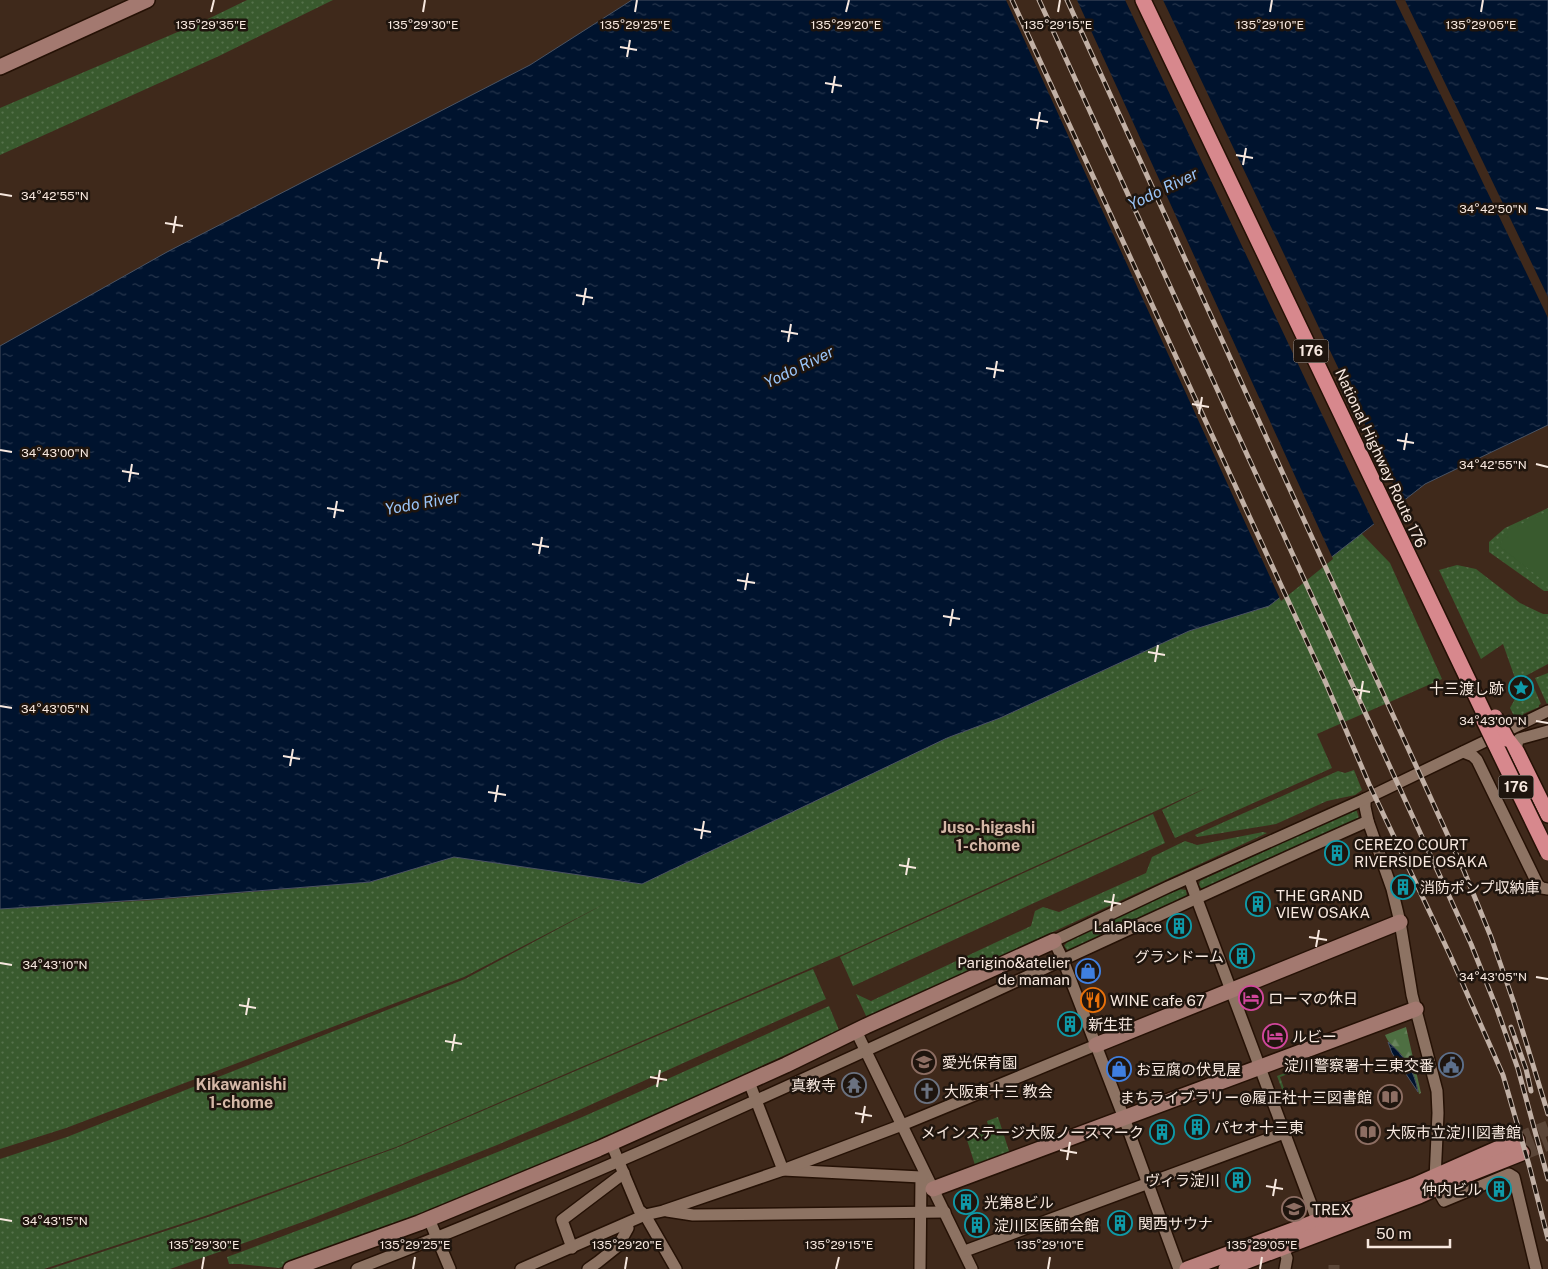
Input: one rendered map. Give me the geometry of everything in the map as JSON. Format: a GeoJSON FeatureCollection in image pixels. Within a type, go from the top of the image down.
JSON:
{"type":"FeatureCollection","features":[{"type":"Feature","properties":{"kind":"highway","name":"National Highway Route 176"},"geometry":{"type":"LineString","coordinates":[[1143,0],[1485,714],[1548,853]]}},
{"type":"Feature","properties":{"kind":"highway","name":"National Highway Route 176"},"geometry":{"type":"LineString","coordinates":[[1485,714],[1517,752],[1548,815]]}},
{"type":"Feature","properties":{"kind":"main road"},"geometry":{"type":"LineString","coordinates":[[1187,1269],[1415,1185],[1436,1182],[1519,1146]]}},
{"type":"Feature","properties":{"kind":"main road"},"geometry":{"type":"LineString","coordinates":[[1226,1269],[1285,1258],[1419,1196],[1436,1182]]}},
{"type":"Feature","properties":{"kind":"street"},"geometry":{"type":"LineString","coordinates":[[0,67],[147,0]]}},
{"type":"Feature","properties":{"kind":"street"},"geometry":{"type":"LineString","coordinates":[[291,1269],[429,1219],[611,1143],[749,1082],[1189,878],[1365,799],[1548,711]]}},
{"type":"Feature","properties":{"kind":"street"},"geometry":{"type":"LineString","coordinates":[[1517,752],[1518,739],[1548,731]]}},
{"type":"Feature","properties":{"kind":"street"},"geometry":{"type":"LineString","coordinates":[[1463,752],[1477,760],[1538,885],[1548,889]]}},
{"type":"Feature","properties":{"kind":"street"},"geometry":{"type":"LineString","coordinates":[[1365,799],[1368,821],[1392,889],[1400,922],[1412,995],[1437,1091],[1436,1182],[1444,1201],[1509,1174],[1514,1177],[1536,1269]]}},
{"type":"Feature","properties":{"kind":"street"},"geometry":{"type":"LineString","coordinates":[[357,1269],[622,1168],[757,1100],[1368,821]]}},
{"type":"Feature","properties":{"kind":"street"},"geometry":{"type":"LineString","coordinates":[[1189,878],[1317,1220]]}},
{"type":"Feature","properties":{"kind":"street"},"geometry":{"type":"LineString","coordinates":[[521,1269],[626,1225],[645,1215],[663,1211],[783,1170],[902,1125],[1400,922]]}},
{"type":"Feature","properties":{"kind":"street"},"geometry":{"type":"LineString","coordinates":[[1054,941],[1124,1118],[1179,1269]]}},
{"type":"Feature","properties":{"kind":"street"},"geometry":{"type":"LineString","coordinates":[[933,1189],[1416,1009]]}},
{"type":"Feature","properties":{"kind":"street"},"geometry":{"type":"LineString","coordinates":[[856,1031],[867,1050],[902,1125],[923,1175],[945,1212],[972,1269]]}},
{"type":"Feature","properties":{"kind":"street"},"geometry":{"type":"LineString","coordinates":[[749,1082],[783,1170]]}},
{"type":"Feature","properties":{"kind":"street"},"geometry":{"type":"LineString","coordinates":[[965,1252],[1284,1133]]}},
{"type":"Feature","properties":{"kind":"street"},"geometry":{"type":"LineString","coordinates":[[611,1143],[639,1210],[645,1215],[676,1269]]}},
{"type":"Feature","properties":{"kind":"street"},"geometry":{"type":"LineString","coordinates":[[572,1248],[562,1220],[622,1168]]}},
{"type":"Feature","properties":{"kind":"street"},"geometry":{"type":"LineString","coordinates":[[783,1170],[923,1175]]}},
{"type":"Feature","properties":{"kind":"street"},"geometry":{"type":"LineString","coordinates":[[920,1269],[920,1213],[923,1175]]}},
{"type":"Feature","properties":{"kind":"street"},"geometry":{"type":"LineString","coordinates":[[663,1211],[693,1215],[945,1212]]}},
{"type":"Feature","properties":{"kind":"street"},"geometry":{"type":"LineString","coordinates":[[429,1219],[450,1269]]}},
{"type":"Feature","properties":{"kind":"street"},"geometry":{"type":"LineString","coordinates":[[588,1269],[618,1246],[628,1228],[626,1225]]}},
{"type":"Feature","properties":{"kind":"green space"},"geometry":{"type":"Polygon","coordinates":[[[247,0],[333,0],[219,56],[0,155],[0,108],[208,19],[247,0]]]}},
{"type":"Feature","properties":{"kind":"green space"},"geometry":{"type":"Polygon","coordinates":[[[1548,508],[1548,591],[1544,591],[1489,552],[1489,542],[1505,528],[1548,508]]]}},
{"type":"Feature","properties":{"kind":"green space"},"geometry":{"type":"Polygon","coordinates":[[[1548,511],[1548,584],[1499,546],[1509,530],[1548,511]]]}},
{"type":"Feature","properties":{"kind":"green space"},"geometry":{"type":"Polygon","coordinates":[[[1361,533],[1390,563],[1442,679],[1317,734],[1332,768],[1175,838],[1162,810],[1208,787],[848,952],[396,1147],[205,1216],[44,1269],[0,1269],[0,1159],[67,1137],[465,979],[608,902],[464,977],[66,1128],[0,1149],[0,909],[155,900],[370,882],[454,857],[642,884],[947,738],[1000,718],[1189,631],[1269,606],[1361,533]]]}},
{"type":"Feature","properties":{"kind":"green space"},"geometry":{"type":"Polygon","coordinates":[[[1457,565],[1476,569],[1520,603],[1543,614],[1548,614],[1548,664],[1516,681],[1503,644],[1481,659],[1439,570],[1457,565]]]}},
{"type":"Feature","properties":{"kind":"green space"},"geometry":{"type":"Polygon","coordinates":[[[1548,673],[1548,703],[1547,704],[1535,678],[1548,673]]]}},
{"type":"Feature","properties":{"kind":"green space"},"geometry":{"type":"Polygon","coordinates":[[[1531,681],[1541,704],[1539,707],[1523,714],[1524,717],[1516,720],[1510,708],[1521,690],[1531,681]]]}},
{"type":"Feature","properties":{"kind":"green space"},"geometry":{"type":"Polygon","coordinates":[[[1354,770],[1362,790],[1355,795],[1327,801],[1276,824],[1197,837],[1195,835],[1338,771],[1345,773],[1354,770]]]}},
{"type":"Feature","properties":{"kind":"green space"},"geometry":{"type":"Polygon","coordinates":[[[1356,809],[1360,821],[1204,889],[1199,885],[1200,881],[1204,879],[1356,809]]]}},
{"type":"Feature","properties":{"kind":"green space"},"geometry":{"type":"Polygon","coordinates":[[[1153,814],[1165,843],[853,986],[840,957],[1153,814]]]}},
{"type":"Feature","properties":{"kind":"green space"},"geometry":{"type":"Polygon","coordinates":[[[1263,832],[1267,833],[867,1018],[856,994],[871,1001],[1031,926],[1035,911],[1043,907],[1059,912],[1146,873],[1152,857],[1185,841],[1197,845],[1263,832]]]}},
{"type":"Feature","properties":{"kind":"green space"},"geometry":{"type":"Polygon","coordinates":[[[1179,889],[1186,890],[1187,897],[1069,952],[1064,946],[1069,940],[1179,889]]]}},
{"type":"Feature","properties":{"kind":"green space"},"geometry":{"type":"Polygon","coordinates":[[[813,969],[826,999],[497,1145],[308,1220],[170,1269],[50,1269],[211,1216],[396,1148],[813,969]]]}},
{"type":"Feature","properties":{"kind":"green space"},"geometry":{"type":"Polygon","coordinates":[[[829,1006],[839,1030],[598,1142],[419,1216],[279,1268],[229,1264],[227,1257],[316,1224],[580,1118],[829,1006]]]}},
{"type":"Feature","properties":{"kind":"green space"},"geometry":{"type":"Polygon","coordinates":[[[1406,1027],[1421,1093],[1419,1094],[1410,1067],[1385,1035],[1406,1027]]]}},
{"type":"Feature","properties":{"kind":"green space"},"geometry":{"type":"Polygon","coordinates":[[[1327,1057],[1328,1059],[1280,1077],[1288,1100],[1286,1100],[1277,1076],[1327,1057]]]}},
{"type":"Feature","properties":{"kind":"green space"},"geometry":{"type":"Polygon","coordinates":[[[998,1117],[1010,1154],[975,1165],[966,1137],[989,1130],[987,1121],[998,1117]]]}},
{"type":"Feature","properties":{"kind":"water","name":"Yodo River"},"geometry":{"type":"Polygon","coordinates":[[[632,0],[1548,0],[1548,425],[1425,484],[1269,606],[1189,631],[1000,718],[947,738],[642,884],[454,857],[370,882],[0,909],[0,346],[167,252],[530,65],[632,0]]]}},
{"type":"Feature","properties":{"kind":"water"},"geometry":{"type":"Polygon","coordinates":[[[1388,1042],[1408,1064],[1418,1092],[1392,1053],[1388,1042]]]}},
{"type":"Feature","properties":{"kind":"pier"},"geometry":{"type":"Polygon","coordinates":[[[1006,0],[1077,0],[1333,559],[1281,601],[1006,0]]]}},
{"type":"Feature","properties":{"kind":"pier"},"geometry":{"type":"Polygon","coordinates":[[[1125,0],[1163,0],[1403,504],[1375,526],[1125,0]]]}},
{"type":"Feature","properties":{"kind":"pier"},"geometry":{"type":"Polygon","coordinates":[[[1395,0],[1405,0],[1548,297],[1548,318],[1395,0]]]}},
{"type":"Feature","properties":{"kind":"tunnel"},"geometry":{"type":"LineString","coordinates":[[1517,1140],[1548,1128]]}},
{"type":"Feature","properties":{"kind":"tunnel"},"geometry":{"type":"LineString","coordinates":[[1522,1153],[1548,1143]]}},
{"type":"Feature","properties":{"kind":"railway"},"geometry":{"type":"LineString","coordinates":[[1012,0],[1325,681],[1369,784],[1450,955],[1503,1075],[1548,1239]]}},
{"type":"Feature","properties":{"kind":"railway"},"geometry":{"type":"LineString","coordinates":[[1039,0],[1471,944],[1518,1069],[1548,1179]]}},
{"type":"Feature","properties":{"kind":"railway"},"geometry":{"type":"LineString","coordinates":[[1067,0],[1464,871],[1491,937],[1514,1003],[1548,1114]]}},
{"type":"Feature","properties":{"kind":"railway"},"geometry":{"type":"LineString","coordinates":[[1511,1027],[1526,1069],[1531,1091]]}},
{"type":"Feature","properties":{"kind":"place","name":"十三渡し跡"},"geometry":{"type":"Point","coordinates":[1521,688]}},
{"type":"Feature","properties":{"kind":"place","name":"CEREZO COURT RIVERSIDE OSAKA"},"geometry":{"type":"Point","coordinates":[1337,853]}},
{"type":"Feature","properties":{"kind":"place","name":"消防ポンプ収納庫"},"geometry":{"type":"Point","coordinates":[1403,887]}},
{"type":"Feature","properties":{"kind":"place","name":"THE GRAND VIEW OSAKA"},"geometry":{"type":"Point","coordinates":[1258,904]}},
{"type":"Feature","properties":{"kind":"place","name":"LalaPlace"},"geometry":{"type":"Point","coordinates":[1179,926]}},
{"type":"Feature","properties":{"kind":"place","name":"グランドーム"},"geometry":{"type":"Point","coordinates":[1242,956]}},
{"type":"Feature","properties":{"kind":"place","name":"Parigino&atelier de maman"},"geometry":{"type":"Point","coordinates":[1088,971]}},
{"type":"Feature","properties":{"kind":"place","name":"ローマの休日"},"geometry":{"type":"Point","coordinates":[1251,998]}},
{"type":"Feature","properties":{"kind":"place","name":"WINE cafe 67"},"geometry":{"type":"Point","coordinates":[1093,1000]}},
{"type":"Feature","properties":{"kind":"place","name":"新生荘"},"geometry":{"type":"Point","coordinates":[1070,1024]}},
{"type":"Feature","properties":{"kind":"place","name":"ルビー"},"geometry":{"type":"Point","coordinates":[1275,1036]}},
{"type":"Feature","properties":{"kind":"place","name":"愛光保育園"},"geometry":{"type":"Point","coordinates":[924,1062]}},
{"type":"Feature","properties":{"kind":"place","name":"淀川警察署十三東交番"},"geometry":{"type":"Point","coordinates":[1451,1065]}},
{"type":"Feature","properties":{"kind":"place","name":"お豆腐の伏見屋"},"geometry":{"type":"Point","coordinates":[1119,1069]}},
{"type":"Feature","properties":{"kind":"place","name":"真教寺"},"geometry":{"type":"Point","coordinates":[854,1085]}},
{"type":"Feature","properties":{"kind":"place","name":"大阪東十三 教会"},"geometry":{"type":"Point","coordinates":[927,1091]}},
{"type":"Feature","properties":{"kind":"place","name":"まちライブラリー@履正社十三図書館"},"geometry":{"type":"Point","coordinates":[1390,1097]}},
{"type":"Feature","properties":{"kind":"place","name":"パセオ十三東"},"geometry":{"type":"Point","coordinates":[1197,1127]}},
{"type":"Feature","properties":{"kind":"place","name":"メインステージ大阪ノースマーク"},"geometry":{"type":"Point","coordinates":[1162,1132]}},
{"type":"Feature","properties":{"kind":"place","name":"大阪市立淀川図書館"},"geometry":{"type":"Point","coordinates":[1368,1132]}},
{"type":"Feature","properties":{"kind":"place","name":"ヴィラ淀川"},"geometry":{"type":"Point","coordinates":[1238,1180]}},
{"type":"Feature","properties":{"kind":"place","name":"仲内ビル"},"geometry":{"type":"Point","coordinates":[1499,1189]}},
{"type":"Feature","properties":{"kind":"place","name":"光第8ビル"},"geometry":{"type":"Point","coordinates":[966,1202]}},
{"type":"Feature","properties":{"kind":"place","name":"TREX"},"geometry":{"type":"Point","coordinates":[1294,1209]}},
{"type":"Feature","properties":{"kind":"place","name":"関西サウナ"},"geometry":{"type":"Point","coordinates":[1120,1223]}},
{"type":"Feature","properties":{"kind":"place","name":"淀川区医師会館"},"geometry":{"type":"Point","coordinates":[977,1225]}},
{"type":"Feature","properties":{"kind":"district","name":"Juso-higashi 1-chome"},"geometry":{"type":"Point","coordinates":[988,836]}},
{"type":"Feature","properties":{"kind":"district","name":"Kikawanishi 1-chome"},"geometry":{"type":"Point","coordinates":[241,1093]}}]}
